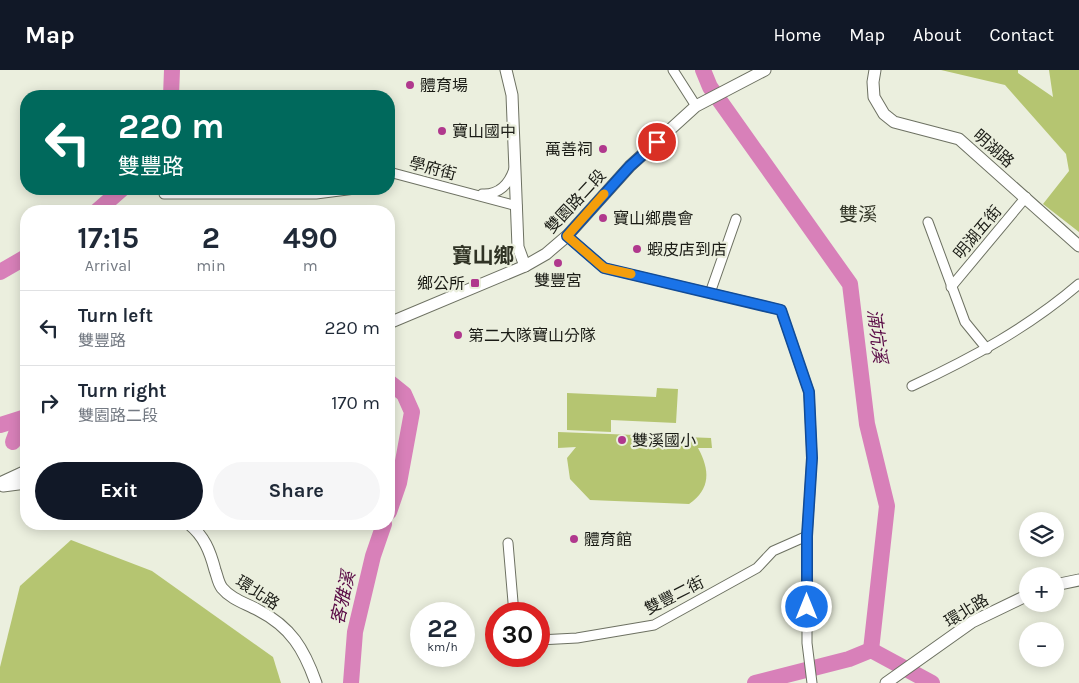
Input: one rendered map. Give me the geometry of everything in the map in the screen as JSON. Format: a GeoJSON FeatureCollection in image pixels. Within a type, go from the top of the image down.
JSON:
{"type":"FeatureCollection","features":[{"type":"Feature","properties":{"kind":"street"},"geometry":{"type":"LineString","coordinates":[[506,70],[512,95],[518,247],[525,266]]}},
{"type":"Feature","properties":{"kind":"street"},"geometry":{"type":"LineString","coordinates":[[673,70],[696,106]]}},
{"type":"Feature","properties":{"kind":"street","name":"雙園路二段"},"geometry":{"type":"LineString","coordinates":[[395,321],[525,266],[546,254],[567,236],[630,166],[696,106],[765,70]]}},
{"type":"Feature","properties":{"kind":"street","name":"明湖路"},"geometry":{"type":"LineString","coordinates":[[875,70],[873,82],[874,97],[884,114],[894,122],[959,139],[1079,246]]}},
{"type":"Feature","properties":{"kind":"street","name":"學府街"},"geometry":{"type":"LineString","coordinates":[[470,193],[489,195],[502,189],[511,178],[516,164]]}},
{"type":"Feature","properties":{"kind":"street","name":"學府街"},"geometry":{"type":"LineString","coordinates":[[395,174],[517,206]]}},
{"type":"Feature","properties":{"kind":"street","name":"明湖五街"},"geometry":{"type":"LineString","coordinates":[[951,287],[1026,197]]}},
{"type":"Feature","properties":{"kind":"street"},"geometry":{"type":"LineString","coordinates":[[710,293],[736,219]]}},
{"type":"Feature","properties":{"kind":"street","name":"明湖五街"},"geometry":{"type":"LineString","coordinates":[[928,222],[965,322],[987,349]]}},
{"type":"Feature","properties":{"kind":"street"},"geometry":{"type":"LineString","coordinates":[[567,236],[604,268],[781,310],[809,392],[812,458],[807,536],[807,643],[812,683]]}},
{"type":"Feature","properties":{"kind":"street"},"geometry":{"type":"LineString","coordinates":[[912,386],[987,349],[1039,316],[1079,284]]}},
{"type":"Feature","properties":{"kind":"street"},"geometry":{"type":"LineString","coordinates":[[0,485],[20,474]]}},
{"type":"Feature","properties":{"kind":"street"},"geometry":{"type":"LineString","coordinates":[[0,485],[20,483]]}},
{"type":"Feature","properties":{"kind":"street","name":"環北路"},"geometry":{"type":"LineString","coordinates":[[197,530],[210,551],[220,586],[231,597],[260,611],[296,639],[307,658],[316,683]]}},
{"type":"Feature","properties":{"kind":"street","name":"雙豐二街"},"geometry":{"type":"LineString","coordinates":[[550,639],[577,638],[654,625],[757,568],[774,551],[807,536]]}},
{"type":"Feature","properties":{"kind":"street"},"geometry":{"type":"LineString","coordinates":[[508,543],[513,602]]}},
{"type":"Feature","properties":{"kind":"street"},"geometry":{"type":"LineString","coordinates":[[1064,583],[1079,580]]}},
{"type":"Feature","properties":{"kind":"street","name":"環北路"},"geometry":{"type":"LineString","coordinates":[[886,683],[972,622],[1019,598]]}},
{"type":"Feature","properties":{"kind":"green space"},"geometry":{"type":"Polygon","coordinates":[[[941,70],[1018,70],[1018,73],[1053,97],[1049,70],[1079,70],[1079,232],[1043,204],[1069,171],[1066,154],[1005,85],[941,70]]]}},
{"type":"Feature","properties":{"kind":"green space"},"geometry":{"type":"Polygon","coordinates":[[[657,388],[678,389],[676,423],[611,420],[611,432],[567,430],[567,393],[656,397],[657,388]]]}},
{"type":"Feature","properties":{"kind":"green space"},"geometry":{"type":"Polygon","coordinates":[[[558,432],[711,438],[712,448],[698,448],[705,464],[705,485],[689,504],[590,500],[570,479],[567,458],[576,447],[558,448],[558,432]]]}},
{"type":"Feature","properties":{"kind":"green space"},"geometry":{"type":"Polygon","coordinates":[[[71,540],[152,571],[273,657],[281,683],[0,683],[0,667],[20,586],[71,540]]]}},
{"type":"Feature","properties":{"kind":"waterway","name":"客雅溪"},"geometry":{"type":"LineString","coordinates":[[171,90],[172,70]]}},
{"type":"Feature","properties":{"kind":"waterway","name":"湳坑溪"},"geometry":{"type":"LineString","coordinates":[[703,70],[710,87],[850,284],[867,424],[887,506],[871,650]]}},
{"type":"Feature","properties":{"kind":"waterway","name":"客雅溪"},"geometry":{"type":"LineString","coordinates":[[104,205],[115,195]]}},
{"type":"Feature","properties":{"kind":"waterway","name":"客雅溪"},"geometry":{"type":"LineString","coordinates":[[0,272],[20,260]]}},
{"type":"Feature","properties":{"kind":"waterway","name":"客雅溪"},"geometry":{"type":"LineString","coordinates":[[395,387],[404,394],[412,412],[399,483],[395,495]]}},
{"type":"Feature","properties":{"kind":"waterway","name":"客雅溪"},"geometry":{"type":"LineString","coordinates":[[0,425],[20,419]]}},
{"type":"Feature","properties":{"kind":"waterway"},"geometry":{"type":"LineString","coordinates":[[13,442],[20,427]]}},
{"type":"Feature","properties":{"kind":"waterway","name":"客雅溪"},"geometry":{"type":"LineString","coordinates":[[351,683],[355,632],[373,556],[382,530]]}},
{"type":"Feature","properties":{"kind":"waterway","name":"客雅溪"},"geometry":{"type":"LineString","coordinates":[[755,683],[849,659],[871,650],[932,683]]}},
{"type":"Feature","properties":{"kind":"slow traffic"},"geometry":{"type":"LineString","coordinates":[[604,194],[567,236],[604,268],[631,274]]}},
{"type":"Feature","properties":{"kind":"place","name":"體育場"},"geometry":{"type":"Point","coordinates":[410,85]}},
{"type":"Feature","properties":{"kind":"place","name":"寶山國中"},"geometry":{"type":"Point","coordinates":[442,131]}},
{"type":"Feature","properties":{"kind":"place","name":"萬善祠"},"geometry":{"type":"Point","coordinates":[603,149]}},
{"type":"Feature","properties":{"kind":"place","name":"寶山鄉農會"},"geometry":{"type":"Point","coordinates":[603,218]}},
{"type":"Feature","properties":{"kind":"place","name":"蝦皮店到店"},"geometry":{"type":"Point","coordinates":[637,249]}},
{"type":"Feature","properties":{"kind":"place","name":"雙豐宮"},"geometry":{"type":"Point","coordinates":[558,263]}},
{"type":"Feature","properties":{"kind":"place","name":"鄉公所"},"geometry":{"type":"Point","coordinates":[475,283]}},
{"type":"Feature","properties":{"kind":"place","name":"第二大隊寶山分隊"},"geometry":{"type":"Point","coordinates":[458,335]}},
{"type":"Feature","properties":{"kind":"place","name":"雙溪國小"},"geometry":{"type":"Point","coordinates":[622,440]}},
{"type":"Feature","properties":{"kind":"place","name":"體育館"},"geometry":{"type":"Point","coordinates":[574,539]}},
{"type":"Feature","properties":{"kind":"district","name":"雙溪"},"geometry":{"type":"Point","coordinates":[858,214]}},
{"type":"Feature","properties":{"kind":"district","name":"寶山鄉"},"geometry":{"type":"Point","coordinates":[483,256]}},
{"type":"Feature","properties":{"kind":"route"},"geometry":{"type":"LineString","coordinates":[[657,142],[630,166],[567,236],[604,268],[781,310],[809,392],[812,458],[807,536],[807,607]]}}]}
